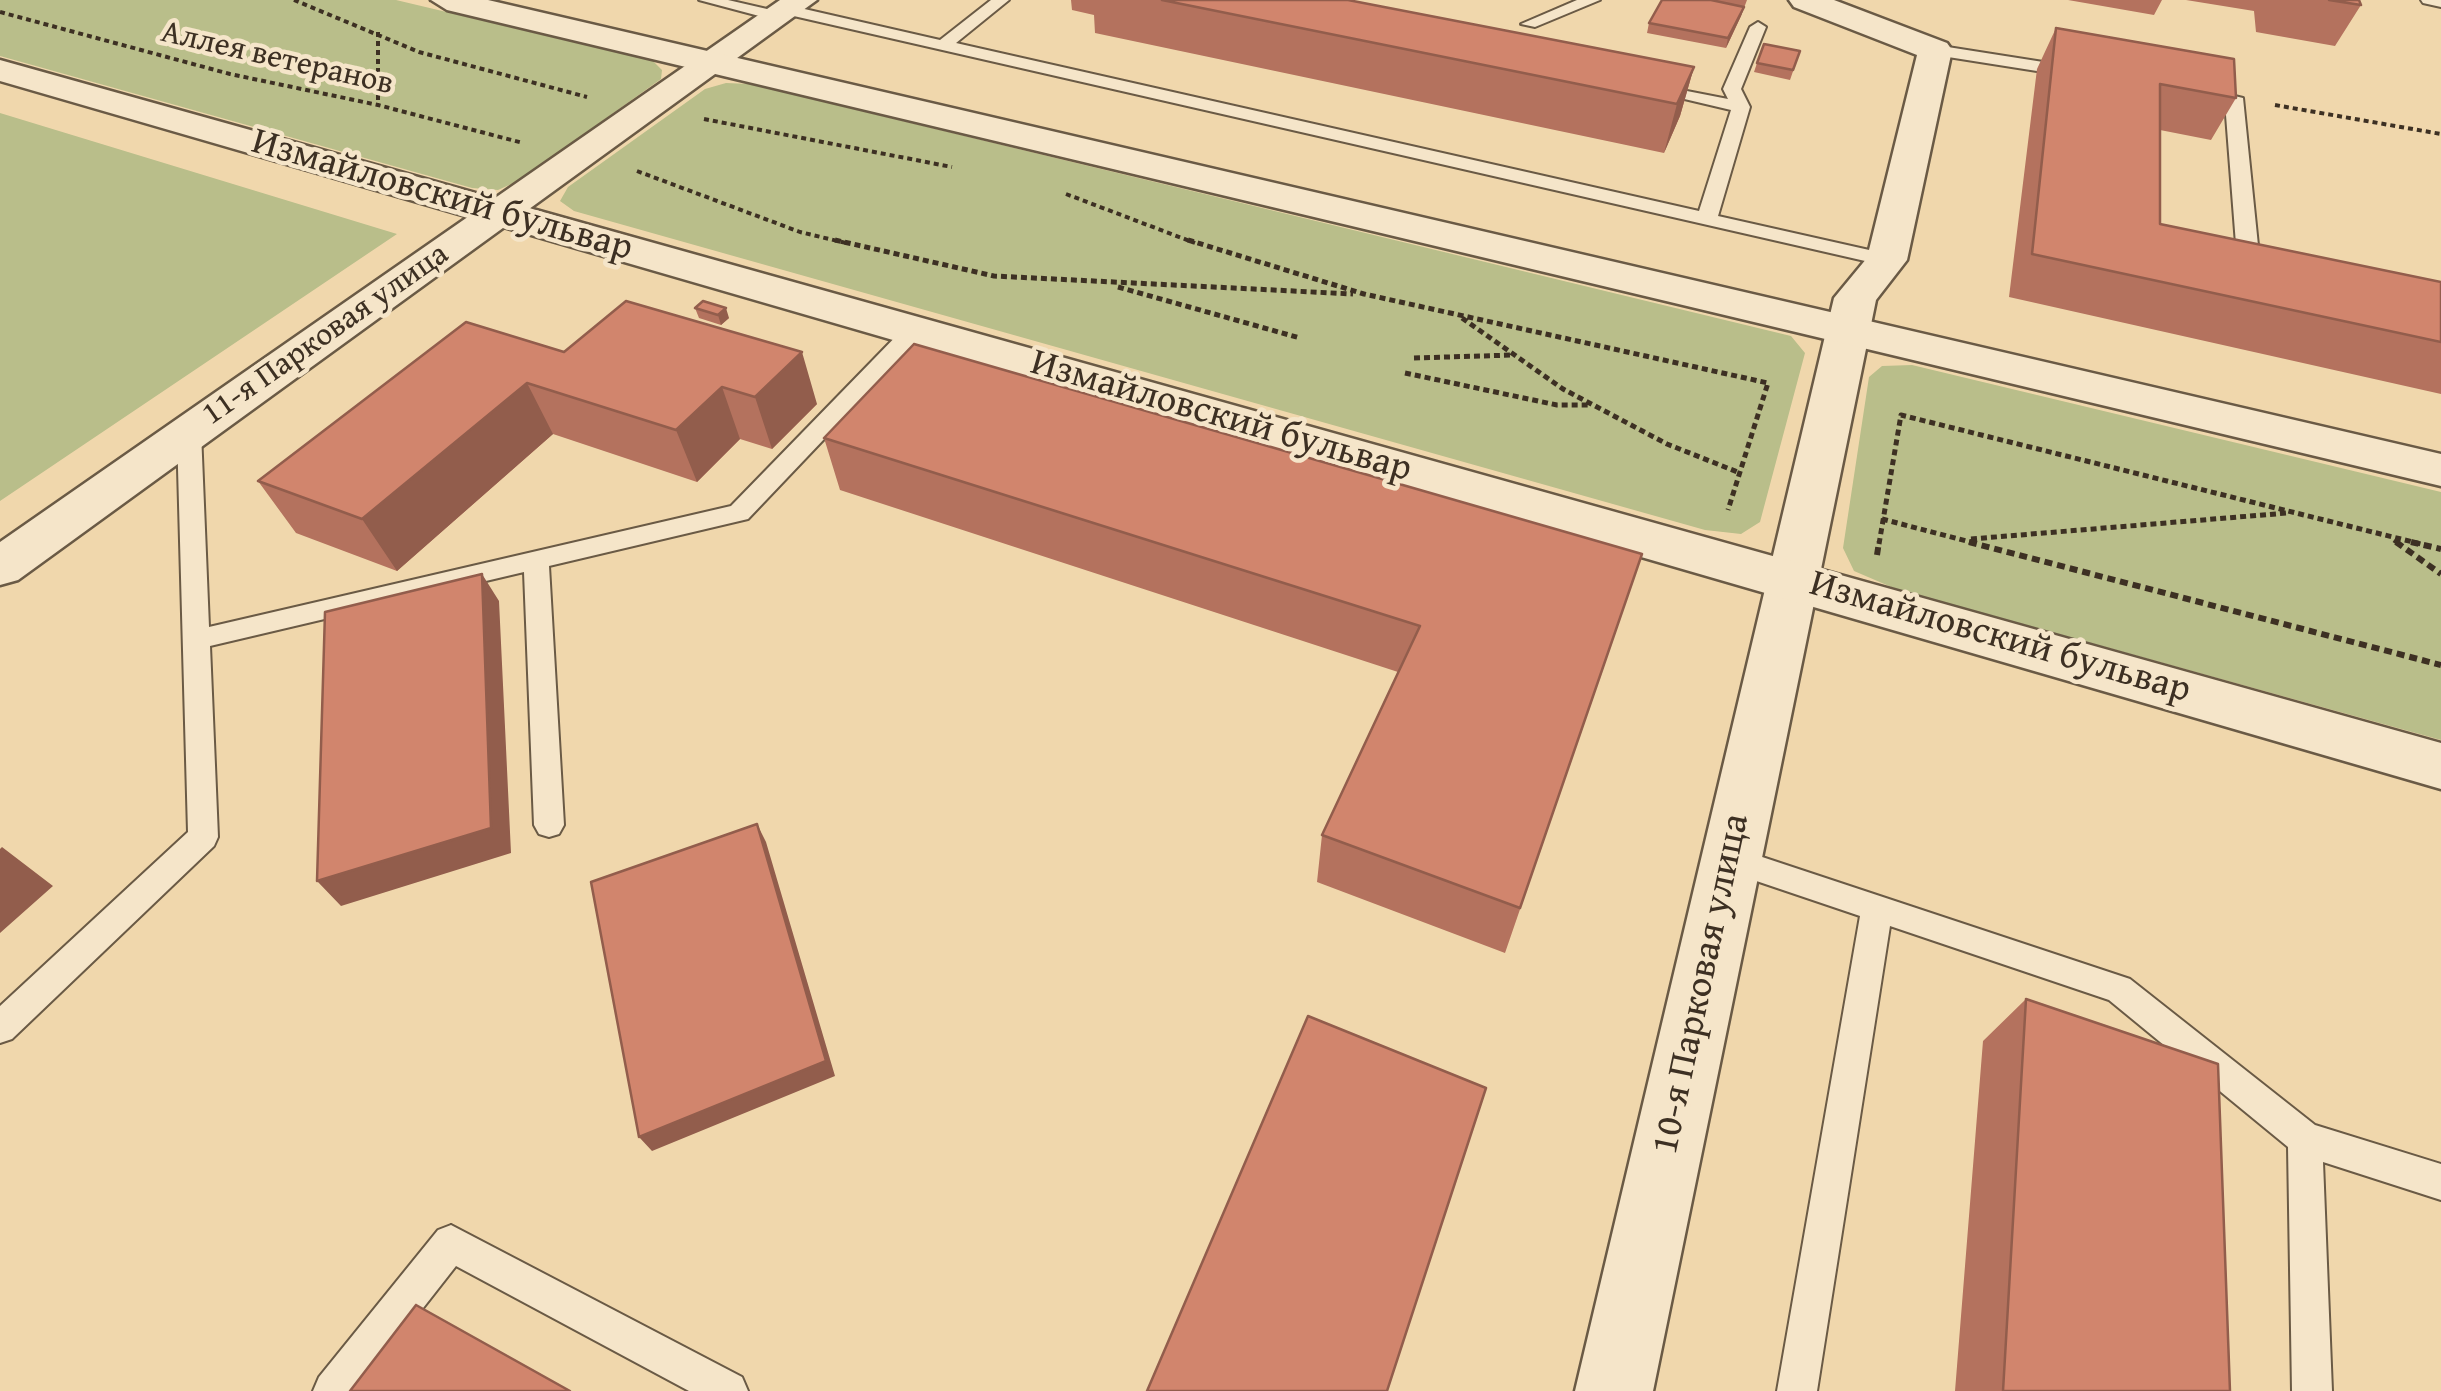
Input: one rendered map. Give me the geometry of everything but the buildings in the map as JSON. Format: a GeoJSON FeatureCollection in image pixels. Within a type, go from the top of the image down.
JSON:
{"type":"FeatureCollection","features":[{"type":"Feature","properties":{"kind":"street"},"geometry":{"type":"LineString","coordinates":[[447,0],[2441,470]]}},
{"type":"Feature","properties":{"kind":"street"},"geometry":{"type":"LineString","coordinates":[[1805,0],[1935,50],[1887,260]]}},
{"type":"Feature","properties":{"kind":"street","name":"11-я Парковая улица"},"geometry":{"type":"LineString","coordinates":[[0,567],[789,8]]}},
{"type":"Feature","properties":{"kind":"street","name":"Измайловский бульвар"},"geometry":{"type":"LineString","coordinates":[[0,70],[2441,766]]}},
{"type":"Feature","properties":{"kind":"street","name":"10-я Парковая улица"},"geometry":{"type":"LineString","coordinates":[[1614,1391],[1855,298],[1887,260]]}},
{"type":"Feature","properties":{"kind":"lane"},"geometry":{"type":"LineString","coordinates":[[707,0],[789,8],[1887,260]]}},
{"type":"Feature","properties":{"kind":"lane"},"geometry":{"type":"LineString","coordinates":[[945,44],[1001,0]]}},
{"type":"Feature","properties":{"kind":"lane"},"geometry":{"type":"LineString","coordinates":[[1529,24],[1592,0]]}},
{"type":"Feature","properties":{"kind":"lane"},"geometry":{"type":"LineString","coordinates":[[2429,0],[2441,2]]}},
{"type":"Feature","properties":{"kind":"lane"},"geometry":{"type":"LineString","coordinates":[[1707,218],[1741,107],[1732,89],[1758,27]]}},
{"type":"Feature","properties":{"kind":"lane"},"geometry":{"type":"LineString","coordinates":[[1935,50],[2100,76]]}},
{"type":"Feature","properties":{"kind":"lane"},"geometry":{"type":"LineString","coordinates":[[1626,84],[1741,107]]}},
{"type":"Feature","properties":{"kind":"lane"},"geometry":{"type":"LineString","coordinates":[[2177,89],[2234,98],[2248,270],[2267,274]]}},
{"type":"Feature","properties":{"kind":"lane"},"geometry":{"type":"LineString","coordinates":[[195,640],[739,513],[915,330]]}},
{"type":"Feature","properties":{"kind":"lane"},"geometry":{"type":"LineString","coordinates":[[0,1028],[203,838],[189,432]]}},
{"type":"Feature","properties":{"kind":"lane"},"geometry":{"type":"LineString","coordinates":[[536,560],[550,825]]}},
{"type":"Feature","properties":{"kind":"lane"},"geometry":{"type":"LineString","coordinates":[[1729,859],[2119,990],[2305,1139],[2441,1182]]}},
{"type":"Feature","properties":{"kind":"lane"},"geometry":{"type":"LineString","coordinates":[[1797,1391],[1877,908]]}},
{"type":"Feature","properties":{"kind":"lane"},"geometry":{"type":"LineString","coordinates":[[2305,1139],[2312,1391]]}},
{"type":"Feature","properties":{"kind":"lane"},"geometry":{"type":"LineString","coordinates":[[333,1391],[450,1243],[728,1391]]}},
{"type":"Feature","properties":{"kind":"path","name":"Аллея ветеранов"},"geometry":{"type":"LineString","coordinates":[[294,0],[419,52],[589,98]]}},
{"type":"Feature","properties":{"kind":"path","name":"Аллея ветеранов"},"geometry":{"type":"LineString","coordinates":[[0,12],[230,74],[378,105],[525,143]]}},
{"type":"Feature","properties":{"kind":"path"},"geometry":{"type":"LineString","coordinates":[[378,32],[378,105]]}},
{"type":"Feature","properties":{"kind":"path"},"geometry":{"type":"LineString","coordinates":[[2234,98],[2441,134]]}},
{"type":"Feature","properties":{"kind":"path"},"geometry":{"type":"LineString","coordinates":[[688,116],[954,168]]}},
{"type":"Feature","properties":{"kind":"path"},"geometry":{"type":"LineString","coordinates":[[622,164],[800,232],[994,276],[1364,294]]}},
{"type":"Feature","properties":{"kind":"path"},"geometry":{"type":"LineString","coordinates":[[1055,190],[1200,244],[1364,294],[1768,382],[1725,520]]}},
{"type":"Feature","properties":{"kind":"path"},"geometry":{"type":"LineString","coordinates":[[1107,284],[1300,338]]}},
{"type":"Feature","properties":{"kind":"path"},"geometry":{"type":"LineString","coordinates":[[1457,314],[1594,405],[1667,444],[1740,473]]}},
{"type":"Feature","properties":{"kind":"path"},"geometry":{"type":"LineString","coordinates":[[1414,358],[1514,354]]}},
{"type":"Feature","properties":{"kind":"path"},"geometry":{"type":"LineString","coordinates":[[1405,373],[1557,405],[1594,405]]}},
{"type":"Feature","properties":{"kind":"path"},"geometry":{"type":"LineString","coordinates":[[1875,567],[1901,415],[2441,549]]}},
{"type":"Feature","properties":{"kind":"path"},"geometry":{"type":"LineString","coordinates":[[1964,540],[2294,512]]}},
{"type":"Feature","properties":{"kind":"path"},"geometry":{"type":"LineString","coordinates":[[1882,519],[2441,664]]}},
{"type":"Feature","properties":{"kind":"path"},"geometry":{"type":"LineString","coordinates":[[2390,536],[2441,574]]}},
{"type":"Feature","properties":{"kind":"green space"},"geometry":{"type":"Polygon","coordinates":[[[0,0],[396,0],[653,61],[662,70],[661,79],[518,181],[498,190],[472,188],[0,56],[0,0]]]}},
{"type":"Feature","properties":{"kind":"green space"},"geometry":{"type":"Polygon","coordinates":[[[726,83],[750,84],[1791,336],[1805,353],[1760,522],[1741,534],[1705,530],[574,211],[560,201],[568,187],[705,89],[726,83]]]}},
{"type":"Feature","properties":{"kind":"green space"},"geometry":{"type":"Polygon","coordinates":[[[0,113],[397,234],[0,501],[0,113]]]}},
{"type":"Feature","properties":{"kind":"green space"},"geometry":{"type":"Polygon","coordinates":[[[1912,365],[2441,492],[2441,740],[1896,589],[1854,571],[1843,548],[1869,377],[1882,366],[1912,365]]]}}]}
